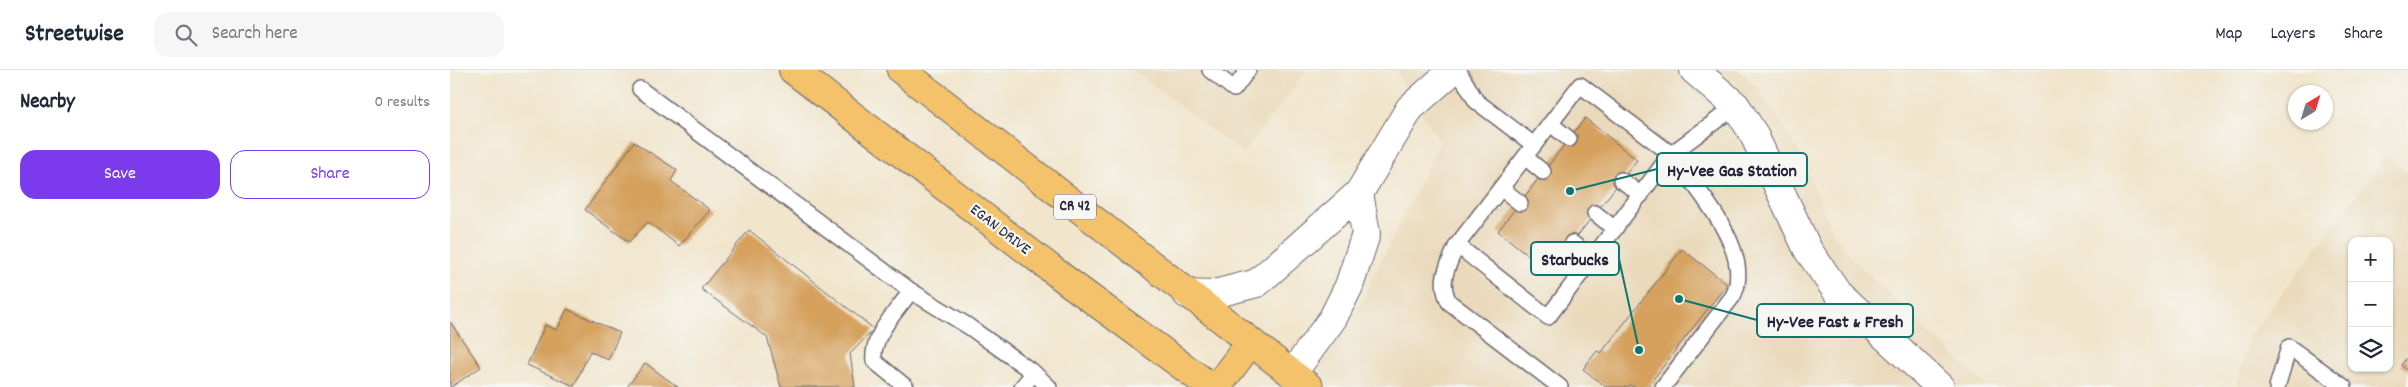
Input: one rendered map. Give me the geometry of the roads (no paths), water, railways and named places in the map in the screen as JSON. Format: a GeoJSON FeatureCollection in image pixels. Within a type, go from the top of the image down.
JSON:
{"type":"FeatureCollection","features":[{"type":"Feature","properties":{"kind":"highway","name":"EGAN DRIVE"},"geometry":{"type":"LineString","coordinates":[[793,70],[1067,281],[1211,387]]}},
{"type":"Feature","properties":{"kind":"highway","name":"CR 42"},"geometry":{"type":"LineString","coordinates":[[901,70],[1250,343],[1294,383]]}},
{"type":"Feature","properties":{"kind":"highway"},"geometry":{"type":"LineString","coordinates":[[1217,387],[1250,343]]}},
{"type":"Feature","properties":{"kind":"street"},"geometry":{"type":"LineString","coordinates":[[1187,294],[1210,295],[1257,283],[1359,193],[1410,108],[1453,70]]}},
{"type":"Feature","properties":{"kind":"street"},"geometry":{"type":"LineString","coordinates":[[1694,70],[1736,106],[1754,133],[1808,250],[1838,293],[1933,384]]}},
{"type":"Feature","properties":{"kind":"street"},"geometry":{"type":"LineString","coordinates":[[1294,383],[1333,318],[1349,286],[1366,234],[1359,193]]}},
{"type":"Feature","properties":{"kind":"lane"},"geometry":{"type":"LineString","coordinates":[[1210,70],[1234,89],[1248,70]]}},
{"type":"Feature","properties":{"kind":"lane"},"geometry":{"type":"LineString","coordinates":[[1458,70],[1476,101],[1534,145]]}},
{"type":"Feature","properties":{"kind":"lane"},"geometry":{"type":"LineString","coordinates":[[1560,387],[1449,302],[1444,291],[1445,274],[1457,246],[1580,85],[1671,154],[1720,221],[1736,260],[1740,278],[1733,296],[1664,387]]}},
{"type":"Feature","properties":{"kind":"lane"},"geometry":{"type":"LineString","coordinates":[[640,89],[911,291],[968,326],[1034,373],[1049,387]]}},
{"type":"Feature","properties":{"kind":"lane"},"geometry":{"type":"LineString","coordinates":[[1457,246],[1548,317],[1671,154],[1736,106]]}},
{"type":"Feature","properties":{"kind":"lane"},"geometry":{"type":"LineString","coordinates":[[1551,124],[1569,139]]}},
{"type":"Feature","properties":{"kind":"lane"},"geometry":{"type":"LineString","coordinates":[[1525,157],[1543,172]]}},
{"type":"Feature","properties":{"kind":"lane"},"geometry":{"type":"LineString","coordinates":[[1621,180],[1641,195]]}},
{"type":"Feature","properties":{"kind":"lane"},"geometry":{"type":"LineString","coordinates":[[1502,188],[1520,202]]}},
{"type":"Feature","properties":{"kind":"lane"},"geometry":{"type":"LineString","coordinates":[[1595,213],[1615,229]]}},
{"type":"Feature","properties":{"kind":"lane"},"geometry":{"type":"LineString","coordinates":[[1572,244],[1592,259]]}},
{"type":"Feature","properties":{"kind":"lane"},"geometry":{"type":"LineString","coordinates":[[906,387],[874,361],[872,350],[878,337],[911,291]]}},
{"type":"Feature","properties":{"kind":"lane"},"geometry":{"type":"LineString","coordinates":[[2277,387],[2289,347],[2344,387]]}},
{"type":"Feature","properties":{"kind":"lane"},"geometry":{"type":"LineString","coordinates":[[1022,387],[1034,373]]}},
{"type":"Feature","properties":{"kind":"place","name":"Hy-Vee Gas Station"},"geometry":{"type":"Point","coordinates":[1570,191]}},
{"type":"Feature","properties":{"kind":"place","name":"Hy-Vee Fast & Fresh"},"geometry":{"type":"Point","coordinates":[1679,299]}},
{"type":"Feature","properties":{"kind":"place","name":"Starbucks"},"geometry":{"type":"Point","coordinates":[1639,350]}}]}
